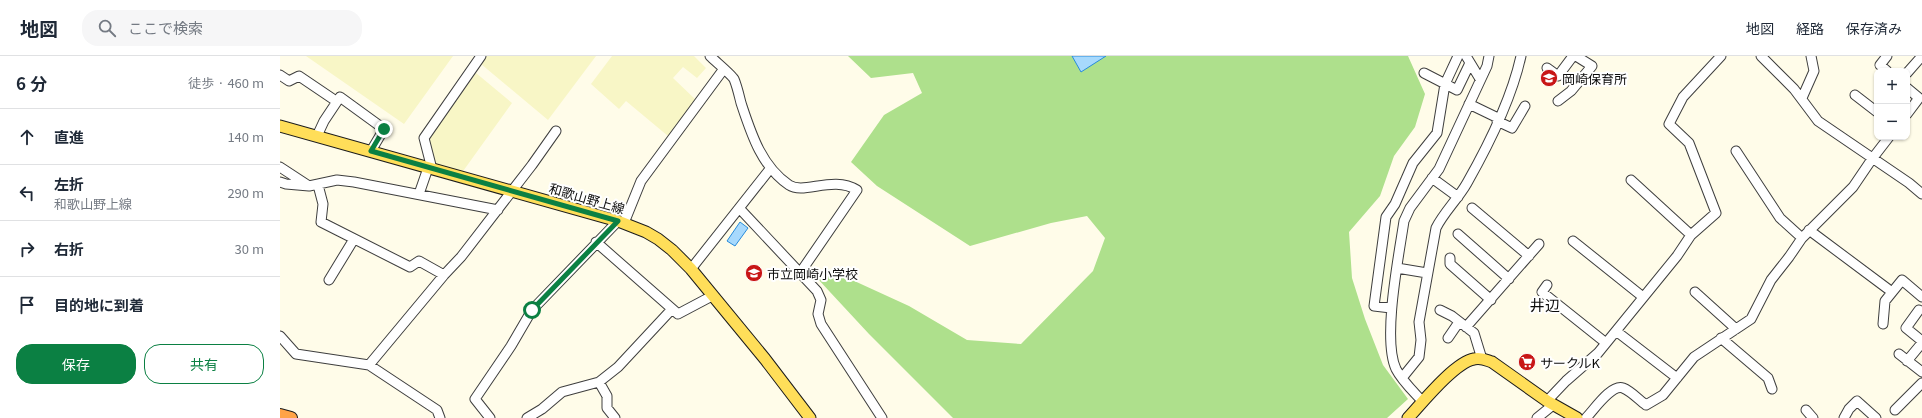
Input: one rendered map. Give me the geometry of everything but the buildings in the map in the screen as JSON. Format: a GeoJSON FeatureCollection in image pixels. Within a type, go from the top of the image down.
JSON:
{"type":"FeatureCollection","features":[{"type":"Feature","properties":{"kind":"highway"},"geometry":{"type":"LineString","coordinates":[[280,415],[291,418]]}},
{"type":"Feature","properties":{"kind":"main road","name":"和歌山野上線"},"geometry":{"type":"LineString","coordinates":[[280,126],[621,222],[646,232],[672,250],[691,269],[765,359],[810,418]]}},
{"type":"Feature","properties":{"kind":"main road"},"geometry":{"type":"LineString","coordinates":[[1410,417],[1459,366],[1474,359],[1482,358],[1492,362],[1550,403],[1577,418]]}},
{"type":"Feature","properties":{"kind":"street"},"geometry":{"type":"LineString","coordinates":[[419,194],[430,168],[424,138],[481,56]]}},
{"type":"Feature","properties":{"kind":"street"},"geometry":{"type":"LineString","coordinates":[[710,56],[733,78],[753,139],[770,169],[790,186],[798,188],[839,183],[848,185],[857,190],[800,273]]}},
{"type":"Feature","properties":{"kind":"street"},"geometry":{"type":"LineString","coordinates":[[1392,308],[1374,306],[1386,217],[1395,204],[1413,163],[1437,133],[1445,84],[1458,56]]}},
{"type":"Feature","properties":{"kind":"street"},"geometry":{"type":"LineString","coordinates":[[1423,402],[1396,370],[1392,354],[1392,308],[1404,221],[1408,212],[1439,169],[1486,66],[1489,56]]}},
{"type":"Feature","properties":{"kind":"street"},"geometry":{"type":"LineString","coordinates":[[1402,378],[1419,357],[1421,340],[1419,322],[1436,228],[1467,182],[1498,120],[1517,75],[1521,56]]}},
{"type":"Feature","properties":{"kind":"street"},"geometry":{"type":"LineString","coordinates":[[1547,68],[1558,76],[1573,56]]}},
{"type":"Feature","properties":{"kind":"street"},"geometry":{"type":"LineString","coordinates":[[1558,101],[1571,91],[1592,66],[1576,56]]}},
{"type":"Feature","properties":{"kind":"street"},"geometry":{"type":"LineString","coordinates":[[1537,418],[1606,343],[1678,256],[1691,235],[1716,213],[1690,143],[1669,124],[1683,97],[1720,56]]}},
{"type":"Feature","properties":{"kind":"street"},"geometry":{"type":"LineString","coordinates":[[1761,56],[1802,98],[1818,121],[1909,183],[1922,194]]}},
{"type":"Feature","properties":{"kind":"street"},"geometry":{"type":"LineString","coordinates":[[1802,98],[1814,71],[1812,56]]}},
{"type":"Feature","properties":{"kind":"street"},"geometry":{"type":"LineString","coordinates":[[1884,68],[1880,65],[1887,56]]}},
{"type":"Feature","properties":{"kind":"street"},"geometry":{"type":"LineString","coordinates":[[1910,70],[1919,59]]}},
{"type":"Feature","properties":{"kind":"street"},"geometry":{"type":"LineString","coordinates":[[1424,73],[1457,90],[1468,60]]}},
{"type":"Feature","properties":{"kind":"street"},"geometry":{"type":"LineString","coordinates":[[1468,60],[1480,79]]}},
{"type":"Feature","properties":{"kind":"street"},"geometry":{"type":"LineString","coordinates":[[490,418],[475,399],[511,346],[532,310],[596,242],[621,222],[641,181],[723,70]]}},
{"type":"Feature","properties":{"kind":"street"},"geometry":{"type":"LineString","coordinates":[[280,75],[289,81],[298,76],[333,99]]}},
{"type":"Feature","properties":{"kind":"street"},"geometry":{"type":"LineString","coordinates":[[1910,90],[1920,98],[1910,110]]}},
{"type":"Feature","properties":{"kind":"street"},"geometry":{"type":"LineString","coordinates":[[1855,94],[1874,110]]}},
{"type":"Feature","properties":{"kind":"street"},"geometry":{"type":"LineString","coordinates":[[317,136],[324,120],[340,97],[384,129],[371,151]]}},
{"type":"Feature","properties":{"kind":"street"},"geometry":{"type":"LineString","coordinates":[[1469,104],[1512,128],[1524,106]]}},
{"type":"Feature","properties":{"kind":"street"},"geometry":{"type":"LineString","coordinates":[[369,365],[444,275],[461,257],[512,192],[556,131]]}},
{"type":"Feature","properties":{"kind":"street"},"geometry":{"type":"LineString","coordinates":[[1437,133],[1452,140]]}},
{"type":"Feature","properties":{"kind":"street"},"geometry":{"type":"LineString","coordinates":[[1586,418],[1612,390],[1617,388],[1624,388],[1646,405],[1663,395],[1694,357],[1750,319],[1771,280],[1790,257],[1802,238],[1853,187],[1887,140]]}},
{"type":"Feature","properties":{"kind":"street"},"geometry":{"type":"LineString","coordinates":[[1736,151],[1780,218],[1802,238]]}},
{"type":"Feature","properties":{"kind":"street"},"geometry":{"type":"LineString","coordinates":[[280,167],[313,186],[323,204],[320,222],[410,267],[419,261],[444,275]]}},
{"type":"Feature","properties":{"kind":"street"},"geometry":{"type":"LineString","coordinates":[[691,269],[740,209],[770,169]]}},
{"type":"Feature","properties":{"kind":"street"},"geometry":{"type":"LineString","coordinates":[[1432,178],[1458,197]]}},
{"type":"Feature","properties":{"kind":"street"},"geometry":{"type":"LineString","coordinates":[[280,182],[286,184],[313,186],[336,180],[419,194],[498,210]]}},
{"type":"Feature","properties":{"kind":"street"},"geometry":{"type":"LineString","coordinates":[[1631,180],[1691,235]]}},
{"type":"Feature","properties":{"kind":"street"},"geometry":{"type":"LineString","coordinates":[[1395,204],[1408,212]]}},
{"type":"Feature","properties":{"kind":"street"},"geometry":{"type":"LineString","coordinates":[[1472,208],[1529,256]]}},
{"type":"Feature","properties":{"kind":"street"},"geometry":{"type":"LineString","coordinates":[[740,209],[817,291],[821,300],[818,314],[821,324],[882,418]]}},
{"type":"Feature","properties":{"kind":"street"},"geometry":{"type":"LineString","coordinates":[[1809,230],[1888,289]]}},
{"type":"Feature","properties":{"kind":"street"},"geometry":{"type":"LineString","coordinates":[[1458,234],[1509,279]]}},
{"type":"Feature","properties":{"kind":"street"},"geometry":{"type":"LineString","coordinates":[[329,280],[354,239]]}},
{"type":"Feature","properties":{"kind":"street"},"geometry":{"type":"LineString","coordinates":[[1573,241],[1644,297]]}},
{"type":"Feature","properties":{"kind":"street"},"geometry":{"type":"LineString","coordinates":[[596,242],[678,314],[712,296]]}},
{"type":"Feature","properties":{"kind":"street"},"geometry":{"type":"LineString","coordinates":[[1448,338],[1491,300],[1539,244]]}},
{"type":"Feature","properties":{"kind":"street"},"geometry":{"type":"LineString","coordinates":[[1450,258],[1450,264],[1491,300]]}},
{"type":"Feature","properties":{"kind":"street"},"geometry":{"type":"LineString","coordinates":[[1397,268],[1427,273]]}},
{"type":"Feature","properties":{"kind":"street"},"geometry":{"type":"LineString","coordinates":[[1883,324],[1885,301],[1902,280],[1922,297]]}},
{"type":"Feature","properties":{"kind":"street"},"geometry":{"type":"LineString","coordinates":[[1547,285],[1542,292],[1606,343]]}},
{"type":"Feature","properties":{"kind":"street"},"geometry":{"type":"LineString","coordinates":[[1695,292],[1736,329]]}},
{"type":"Feature","properties":{"kind":"street"},"geometry":{"type":"LineString","coordinates":[[527,418],[542,409],[562,392],[599,382],[618,367],[672,309]]}},
{"type":"Feature","properties":{"kind":"street"},"geometry":{"type":"LineString","coordinates":[[1440,310],[1463,325],[1477,337],[1482,358]]}},
{"type":"Feature","properties":{"kind":"street"},"geometry":{"type":"LineString","coordinates":[[1907,361],[1922,342],[1906,328],[1919,310]]}},
{"type":"Feature","properties":{"kind":"street"},"geometry":{"type":"LineString","coordinates":[[1616,331],[1677,378]]}},
{"type":"Feature","properties":{"kind":"street"},"geometry":{"type":"LineString","coordinates":[[280,336],[296,354],[369,365],[437,410],[440,418]]}},
{"type":"Feature","properties":{"kind":"street"},"geometry":{"type":"LineString","coordinates":[[1721,338],[1768,378],[1772,388]]}},
{"type":"Feature","properties":{"kind":"street"},"geometry":{"type":"LineString","coordinates":[[1899,354],[1922,372]]}},
{"type":"Feature","properties":{"kind":"street"},"geometry":{"type":"LineString","coordinates":[[599,382],[607,396],[607,408],[615,418]]}},
{"type":"Feature","properties":{"kind":"street"},"geometry":{"type":"LineString","coordinates":[[1895,410],[1922,382]]}},
{"type":"Feature","properties":{"kind":"street"},"geometry":{"type":"LineString","coordinates":[[1844,418],[1849,409],[1857,401],[1876,418]]}},
{"type":"Feature","properties":{"kind":"street"},"geometry":{"type":"LineString","coordinates":[[1806,410],[1813,418]]}},
{"type":"Feature","properties":{"kind":"shaded area"},"geometry":{"type":"Polygon","coordinates":[[[306,56],[453,56],[404,124],[306,56]]]}},
{"type":"Feature","properties":{"kind":"shaded area"},"geometry":{"type":"Polygon","coordinates":[[[487,56],[596,56],[548,120],[481,64],[487,56]]]}},
{"type":"Feature","properties":{"kind":"shaded area"},"geometry":{"type":"Polygon","coordinates":[[[612,56],[694,56],[706,68],[697,78],[683,67],[673,78],[696,100],[668,136],[626,101],[619,109],[591,84],[612,56]]]}},
{"type":"Feature","properties":{"kind":"shaded area"},"geometry":{"type":"Polygon","coordinates":[[[476,73],[512,103],[461,174],[435,167],[429,139],[476,73]]]}},
{"type":"Feature","properties":{"kind":"green space"},"geometry":{"type":"Polygon","coordinates":[[[848,56],[1408,56],[1425,94],[1415,127],[1394,156],[1380,196],[1349,232],[1352,278],[1365,319],[1383,365],[1408,399],[1387,418],[953,418],[869,334],[817,278],[826,268],[909,306],[967,340],[1021,344],[1093,271],[1105,238],[1087,216],[1051,223],[970,246],[877,186],[851,162],[884,115],[922,93],[913,73],[871,78],[848,56]]]}},
{"type":"Feature","properties":{"kind":"water"},"geometry":{"type":"Polygon","coordinates":[[[1072,56],[1106,56],[1081,72],[1072,56]]]}},
{"type":"Feature","properties":{"kind":"water"},"geometry":{"type":"Polygon","coordinates":[[[740,222],[748,228],[735,246],[727,241],[740,222]]]}},
{"type":"Feature","properties":{"kind":"place","name":"岡崎保育所"},"geometry":{"type":"Point","coordinates":[1549,78]}},
{"type":"Feature","properties":{"kind":"place","name":"市立岡崎小学校"},"geometry":{"type":"Point","coordinates":[754,273]}},
{"type":"Feature","properties":{"kind":"place","name":"サークルK"},"geometry":{"type":"Point","coordinates":[1527,362]}},
{"type":"Feature","properties":{"kind":"district","name":"井辺"},"geometry":{"type":"Point","coordinates":[1545,304]}},
{"type":"Feature","properties":{"kind":"route"},"geometry":{"type":"LineString","coordinates":[[384,129],[371,151],[618,221],[596,242],[532,310]]}}]}
